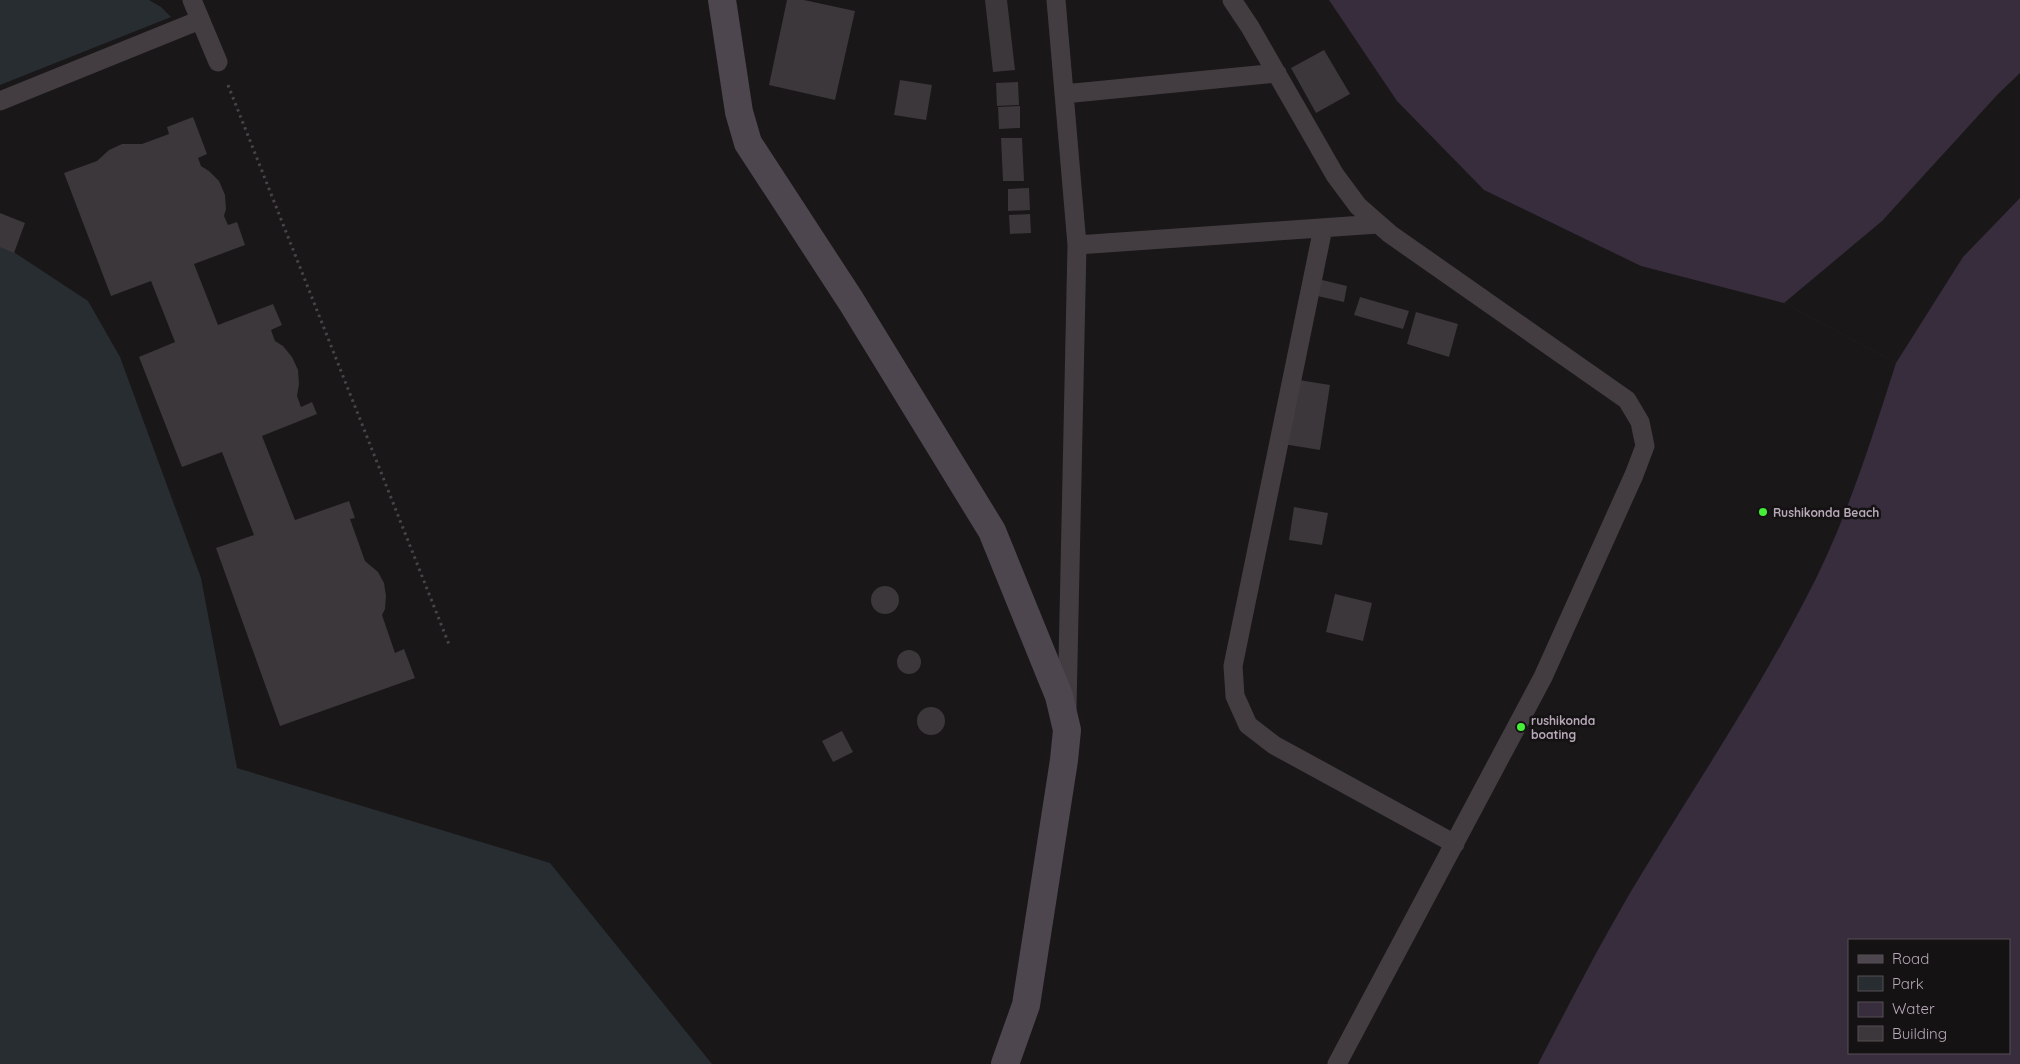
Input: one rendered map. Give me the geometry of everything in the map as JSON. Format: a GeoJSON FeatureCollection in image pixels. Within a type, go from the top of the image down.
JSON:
{"type":"FeatureCollection","features":[{"type":"Feature","properties":{"kind":"street"},"geometry":{"type":"LineString","coordinates":[[722,0],[739,112],[748,143],[851,301],[992,531],[1059,696],[1067,730],[1064,760],[1026,1005],[1005,1064]]}},
{"type":"Feature","properties":{"kind":"lane"},"geometry":{"type":"LineString","coordinates":[[192,0],[218,62]]}},
{"type":"Feature","properties":{"kind":"lane"},"geometry":{"type":"LineString","coordinates":[[1056,0],[1077,245],[1067,730]]}},
{"type":"Feature","properties":{"kind":"lane"},"geometry":{"type":"LineString","coordinates":[[1232,0],[1336,175],[1358,206],[1390,234],[1627,400],[1640,422],[1645,446],[1630,484],[1543,677],[1336,1064]]}},
{"type":"Feature","properties":{"kind":"lane"},"geometry":{"type":"LineString","coordinates":[[0,102],[200,20]]}},
{"type":"Feature","properties":{"kind":"lane"},"geometry":{"type":"LineString","coordinates":[[1064,94],[1277,74]]}},
{"type":"Feature","properties":{"kind":"lane"},"geometry":{"type":"LineString","coordinates":[[1077,245],[1378,224]]}},
{"type":"Feature","properties":{"kind":"lane"},"geometry":{"type":"LineString","coordinates":[[1323,228],[1233,666],[1235,696],[1248,725],[1274,745],[1455,844]]}},
{"type":"Feature","properties":{"kind":"path"},"geometry":{"type":"LineString","coordinates":[[218,62],[450,647]]}},
{"type":"Feature","properties":{"kind":"green space"},"geometry":{"type":"Polygon","coordinates":[[[0,0],[149,0],[161,7],[171,17],[0,85],[0,0]]]}},
{"type":"Feature","properties":{"kind":"green space"},"geometry":{"type":"Polygon","coordinates":[[[0,243],[88,301],[120,357],[201,578],[237,768],[550,863],[712,1064],[0,1064],[0,243]]]}},
{"type":"Feature","properties":{"kind":"water"},"geometry":{"type":"Polygon","coordinates":[[[1329,0],[2020,0],[2020,1064],[1538,1064],[1624,904],[1751,696],[1805,600],[1845,513],[1896,363],[1784,303],[1641,266],[1484,190],[1397,101],[1329,0]]]}},
{"type":"Feature","properties":{"kind":"pier"},"geometry":{"type":"Polygon","coordinates":[[[2020,73],[2020,198],[1963,257],[1896,363],[1784,303],[1882,221],[1998,94],[2020,73]]]}},
{"type":"Feature","properties":{"kind":"building"},"geometry":{"type":"Polygon","coordinates":[[[787,0],[804,0],[855,11],[835,100],[769,85],[787,0]]]}},
{"type":"Feature","properties":{"kind":"building"},"geometry":{"type":"Polygon","coordinates":[[[985,0],[1007,0],[1015,70],[993,72],[985,0]]]}},
{"type":"Feature","properties":{"kind":"building"},"geometry":{"type":"Polygon","coordinates":[[[1324,50],[1350,94],[1316,113],[1291,68],[1324,50]]]}},
{"type":"Feature","properties":{"kind":"building"},"geometry":{"type":"Polygon","coordinates":[[[900,80],[932,85],[926,120],[894,115],[900,80]]]}},
{"type":"Feature","properties":{"kind":"building"},"geometry":{"type":"Polygon","coordinates":[[[1018,82],[1019,105],[997,106],[996,83],[1018,82]]]}},
{"type":"Feature","properties":{"kind":"building"},"geometry":{"type":"Polygon","coordinates":[[[1020,106],[1020,128],[999,129],[998,107],[1020,106]]]}},
{"type":"Feature","properties":{"kind":"building"},"geometry":{"type":"Polygon","coordinates":[[[193,117],[207,154],[198,158],[201,166],[219,181],[225,195],[226,209],[224,216],[228,225],[237,222],[245,245],[194,264],[218,325],[273,304],[282,325],[271,330],[275,341],[283,346],[292,357],[298,370],[299,384],[297,396],[301,407],[312,402],[317,414],[262,436],[295,520],[349,501],[355,518],[350,519],[365,561],[378,572],[384,583],[386,596],[385,609],[382,615],[395,653],[404,649],[415,678],[280,726],[216,548],[254,535],[222,452],[182,467],[139,357],[175,342],[151,281],[111,296],[64,173],[97,161],[109,150],[122,144],[142,144],[169,134],[167,127],[193,117]]]}},
{"type":"Feature","properties":{"kind":"building"},"geometry":{"type":"Polygon","coordinates":[[[1001,138],[1022,138],[1024,181],[1003,181],[1001,138]]]}},
{"type":"Feature","properties":{"kind":"building"},"geometry":{"type":"Polygon","coordinates":[[[1029,188],[1030,210],[1008,211],[1008,189],[1029,188]]]}},
{"type":"Feature","properties":{"kind":"building"},"geometry":{"type":"Polygon","coordinates":[[[0,213],[25,223],[14,253],[0,247],[0,213]]]}},
{"type":"Feature","properties":{"kind":"building"},"geometry":{"type":"Polygon","coordinates":[[[1030,214],[1031,233],[1010,234],[1009,215],[1030,214]]]}},
{"type":"Feature","properties":{"kind":"building"},"geometry":{"type":"Polygon","coordinates":[[[1318,279],[1347,286],[1344,302],[1313,295],[1318,279]]]}},
{"type":"Feature","properties":{"kind":"building"},"geometry":{"type":"Polygon","coordinates":[[[1360,297],[1409,311],[1403,329],[1354,315],[1360,297]]]}},
{"type":"Feature","properties":{"kind":"building"},"geometry":{"type":"Polygon","coordinates":[[[1416,312],[1458,324],[1449,357],[1407,344],[1416,312]]]}},
{"type":"Feature","properties":{"kind":"building"},"geometry":{"type":"Polygon","coordinates":[[[1293,379],[1330,385],[1320,450],[1283,444],[1293,379]]]}},
{"type":"Feature","properties":{"kind":"building"},"geometry":{"type":"Polygon","coordinates":[[[1294,507],[1328,513],[1322,545],[1289,540],[1294,507]]]}},
{"type":"Feature","properties":{"kind":"building"},"geometry":{"type":"Polygon","coordinates":[[[885,586],[895,590],[899,600],[895,610],[885,614],[875,610],[871,600],[875,590],[885,586]]]}},
{"type":"Feature","properties":{"kind":"building"},"geometry":{"type":"Polygon","coordinates":[[[1335,594],[1372,603],[1363,641],[1326,632],[1335,594]]]}},
{"type":"Feature","properties":{"kind":"building"},"geometry":{"type":"Polygon","coordinates":[[[909,650],[918,653],[921,662],[918,671],[909,674],[900,671],[897,662],[900,653],[909,650]]]}},
{"type":"Feature","properties":{"kind":"building"},"geometry":{"type":"Polygon","coordinates":[[[931,707],[941,711],[945,721],[941,731],[931,735],[921,731],[917,721],[921,711],[931,707]]]}},
{"type":"Feature","properties":{"kind":"building"},"geometry":{"type":"Polygon","coordinates":[[[842,731],[853,752],[833,762],[822,741],[842,731]]]}},
{"type":"Feature","properties":{"kind":"place","name":"Rushikonda Beach"},"geometry":{"type":"Point","coordinates":[1763,512]}},
{"type":"Feature","properties":{"kind":"place","name":"rushikonda boating"},"geometry":{"type":"Point","coordinates":[1521,727]}}]}
